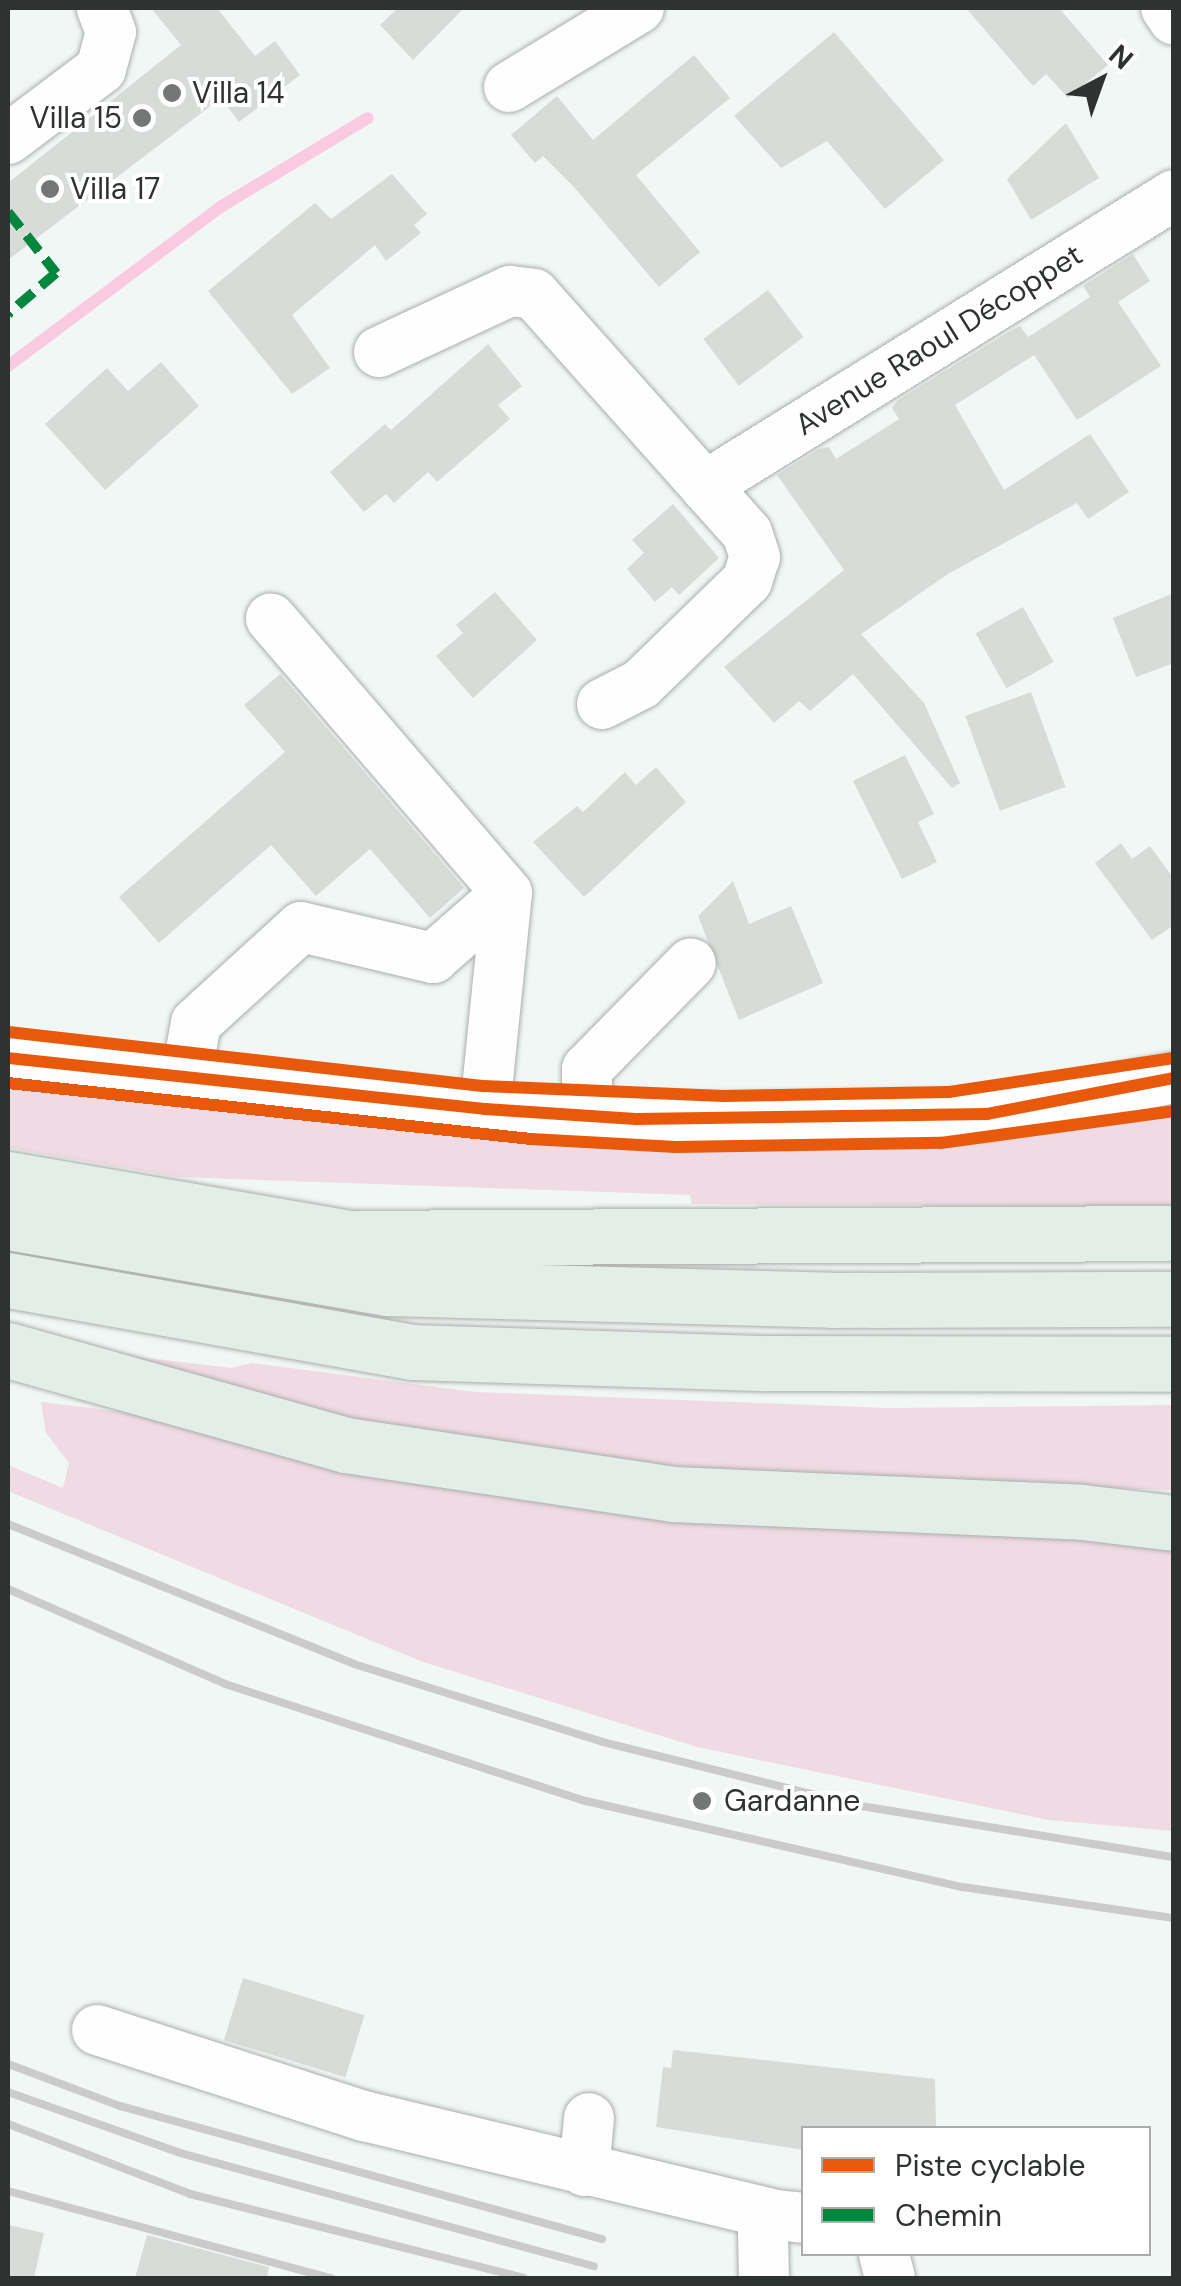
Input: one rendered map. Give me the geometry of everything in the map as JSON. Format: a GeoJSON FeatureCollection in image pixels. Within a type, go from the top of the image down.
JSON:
{"type":"FeatureCollection","features":[{"type":"Feature","properties":{"kind":"highway"},"geometry":{"type":"LineString","coordinates":[[8,1179],[349,1238],[1174,1233]]}},
{"type":"Feature","properties":{"kind":"highway"},"geometry":{"type":"LineString","coordinates":[[8,1222],[386,1288],[832,1300],[1174,1298]]}},
{"type":"Feature","properties":{"kind":"highway"},"geometry":{"type":"LineString","coordinates":[[8,1280],[412,1352],[767,1363],[1174,1364]]}},
{"type":"Feature","properties":{"kind":"highway"},"geometry":{"type":"LineString","coordinates":[[8,1350],[346,1446],[673,1494],[1082,1512],[1174,1524]]}},
{"type":"Feature","properties":{"kind":"street"},"geometry":{"type":"LineString","coordinates":[[8,139],[101,69],[111,32],[102,8]]}},
{"type":"Feature","properties":{"kind":"street"},"geometry":{"type":"LineString","coordinates":[[508,86],[640,8]]}},
{"type":"Feature","properties":{"kind":"street"},"geometry":{"type":"LineString","coordinates":[[1166,8],[1174,20]]}},
{"type":"Feature","properties":{"kind":"street","name":"Avenue Raoul Décoppet"},"geometry":{"type":"LineString","coordinates":[[706,486],[1174,195]]}},
{"type":"Feature","properties":{"kind":"street"},"geometry":{"type":"LineString","coordinates":[[380,352],[510,291],[534,294],[747,532],[755,557],[748,581],[642,684],[602,704]]}},
{"type":"Feature","properties":{"kind":"street"},"geometry":{"type":"LineString","coordinates":[[271,619],[507,894],[486,1109]]}},
{"type":"Feature","properties":{"kind":"street"},"geometry":{"type":"LineString","coordinates":[[186,1078],[196,1023],[302,927],[432,958],[507,894]]}},
{"type":"Feature","properties":{"kind":"street"},"geometry":{"type":"LineString","coordinates":[[587,1116],[587,1070],[691,963]]}},
{"type":"Feature","properties":{"kind":"street"},"geometry":{"type":"LineString","coordinates":[[8,1058],[486,1109],[587,1116],[987,1114],[1161,1086]]}},
{"type":"Feature","properties":{"kind":"street"},"geometry":{"type":"LineString","coordinates":[[98,2030],[348,2111],[584,2171],[790,2216]]}},
{"type":"Feature","properties":{"kind":"street"},"geometry":{"type":"LineString","coordinates":[[584,2171],[590,2118]]}},
{"type":"Feature","properties":{"kind":"street"},"geometry":{"type":"LineString","coordinates":[[764,2278],[763,2234],[790,2216]]}},
{"type":"Feature","properties":{"kind":"shaded area"},"geometry":{"type":"Polygon","coordinates":[[[8,1087],[641,1151],[938,1147],[1173,1117],[1173,1207],[692,1204],[690,1195],[178,1177],[8,1148],[8,1087]]]}},
{"type":"Feature","properties":{"kind":"shaded area"},"geometry":{"type":"Polygon","coordinates":[[[88,1351],[232,1368],[252,1363],[475,1392],[888,1408],[1173,1405],[1173,1490],[878,1481],[606,1462],[372,1426],[88,1351]]]}},
{"type":"Feature","properties":{"kind":"shaded area"},"geometry":{"type":"Polygon","coordinates":[[[41,1402],[1174,1541],[1173,1831],[1049,1820],[697,1747],[423,1662],[8,1491],[8,1465],[63,1488],[69,1463],[46,1433],[41,1402]]]}},
{"type":"Feature","properties":{"kind":"building"},"geometry":{"type":"Polygon","coordinates":[[[151,8],[217,8],[255,56],[275,41],[300,75],[239,122],[221,98],[8,260],[8,183],[181,45],[151,8]]]}},
{"type":"Feature","properties":{"kind":"building"},"geometry":{"type":"Polygon","coordinates":[[[398,8],[464,8],[413,60],[380,25],[398,8]]]}},
{"type":"Feature","properties":{"kind":"building"},"geometry":{"type":"Polygon","coordinates":[[[966,8],[1059,8],[1108,65],[1068,98],[1046,74],[1033,86],[966,8]]]}},
{"type":"Feature","properties":{"kind":"building"},"geometry":{"type":"Polygon","coordinates":[[[834,32],[944,160],[885,209],[827,141],[781,168],[734,116],[834,32]]]}},
{"type":"Feature","properties":{"kind":"building"},"geometry":{"type":"Polygon","coordinates":[[[694,55],[730,98],[636,175],[700,252],[659,287],[574,187],[543,156],[535,163],[511,135],[557,96],[593,140],[694,55]]]}},
{"type":"Feature","properties":{"kind":"building"},"geometry":{"type":"Polygon","coordinates":[[[1066,123],[1099,178],[1031,220],[1007,179],[1066,123]]]}},
{"type":"Feature","properties":{"kind":"building"},"geometry":{"type":"Polygon","coordinates":[[[392,174],[427,214],[414,225],[421,233],[386,261],[375,245],[292,315],[330,368],[292,394],[208,291],[315,203],[331,219],[392,174]]]}},
{"type":"Feature","properties":{"kind":"building"},"geometry":{"type":"Polygon","coordinates":[[[1133,254],[1150,281],[1118,302],[1161,366],[1077,420],[1034,355],[955,405],[1004,490],[1090,434],[1129,492],[1088,519],[1077,503],[948,574],[861,634],[924,703],[960,783],[952,788],[853,674],[810,711],[799,701],[774,723],[724,667],[844,570],[777,475],[819,449],[829,447],[836,459],[899,419],[892,408],[898,400],[1020,326],[1028,337],[1090,297],[1083,286],[1133,254]]]}},
{"type":"Feature","properties":{"kind":"building"},"geometry":{"type":"Polygon","coordinates":[[[768,290],[804,337],[739,386],[703,339],[768,290]]]}},
{"type":"Feature","properties":{"kind":"building"},"geometry":{"type":"Polygon","coordinates":[[[488,344],[522,386],[498,405],[510,419],[437,482],[428,472],[394,503],[386,494],[364,512],[330,472],[385,424],[391,430],[488,344]]]}},
{"type":"Feature","properties":{"kind":"building"},"geometry":{"type":"Polygon","coordinates":[[[161,362],[199,406],[105,490],[45,424],[107,368],[128,391],[161,362]]]}},
{"type":"Feature","properties":{"kind":"building"},"geometry":{"type":"Polygon","coordinates":[[[673,504],[719,558],[679,595],[672,587],[655,602],[627,569],[644,553],[632,540],[673,504]]]}},
{"type":"Feature","properties":{"kind":"building"},"geometry":{"type":"Polygon","coordinates":[[[495,592],[537,640],[473,698],[436,656],[463,633],[456,625],[495,592]]]}},
{"type":"Feature","properties":{"kind":"building"},"geometry":{"type":"Polygon","coordinates":[[[1174,593],[1174,663],[1136,677],[1113,618],[1174,593]]]}},
{"type":"Feature","properties":{"kind":"building"},"geometry":{"type":"Polygon","coordinates":[[[1023,607],[1054,662],[1006,688],[976,633],[1023,607]]]}},
{"type":"Feature","properties":{"kind":"building"},"geometry":{"type":"Polygon","coordinates":[[[280,674],[464,888],[430,918],[370,849],[316,896],[271,845],[159,943],[119,897],[285,752],[244,705],[280,674]]]}},
{"type":"Feature","properties":{"kind":"building"},"geometry":{"type":"Polygon","coordinates":[[[1031,692],[1066,787],[1000,811],[965,716],[1031,692]]]}},
{"type":"Feature","properties":{"kind":"building"},"geometry":{"type":"Polygon","coordinates":[[[905,755],[934,814],[918,822],[937,862],[902,879],[853,781],[905,755]]]}},
{"type":"Feature","properties":{"kind":"building"},"geometry":{"type":"Polygon","coordinates":[[[656,767],[686,802],[584,897],[533,842],[577,806],[583,812],[625,772],[636,785],[656,767]]]}},
{"type":"Feature","properties":{"kind":"building"},"geometry":{"type":"Polygon","coordinates":[[[1121,843],[1132,859],[1150,846],[1174,879],[1174,925],[1152,940],[1095,863],[1121,843]]]}},
{"type":"Feature","properties":{"kind":"building"},"geometry":{"type":"Polygon","coordinates":[[[733,881],[749,924],[791,906],[823,983],[739,1020],[698,916],[733,881]]]}},
{"type":"Feature","properties":{"kind":"building"},"geometry":{"type":"Polygon","coordinates":[[[243,1978],[364,2015],[345,2077],[224,2040],[243,1978]]]}},
{"type":"Feature","properties":{"kind":"building"},"geometry":{"type":"Polygon","coordinates":[[[673,2050],[935,2079],[936,2126],[801,2126],[801,2150],[656,2127],[663,2067],[671,2068],[673,2050]]]}},
{"type":"Feature","properties":{"kind":"building"},"geometry":{"type":"Polygon","coordinates":[[[8,2225],[44,2233],[34,2278],[8,2278],[8,2225]]]}},
{"type":"Feature","properties":{"kind":"building"},"geometry":{"type":"Polygon","coordinates":[[[147,2235],[269,2267],[267,2278],[135,2278],[147,2235]]]}},
{"type":"Feature","properties":{"kind":"waterway"},"geometry":{"type":"LineString","coordinates":[[8,366],[222,206],[368,118]]}},
{"type":"Feature","properties":{"kind":"railway"},"geometry":{"type":"LineString","coordinates":[[8,1524],[354,1664],[603,1742],[855,1805],[1174,1857]]}},
{"type":"Feature","properties":{"kind":"railway"},"geometry":{"type":"LineString","coordinates":[[8,1589],[225,1684],[586,1801],[963,1887],[1174,1918]]}},
{"type":"Feature","properties":{"kind":"railway"},"geometry":{"type":"LineString","coordinates":[[8,2064],[120,2106],[602,2239]]}},
{"type":"Feature","properties":{"kind":"railway"},"geometry":{"type":"LineString","coordinates":[[8,2092],[180,2153],[594,2266]]}},
{"type":"Feature","properties":{"kind":"railway"},"geometry":{"type":"LineString","coordinates":[[8,2124],[190,2194],[524,2278]]}},
{"type":"Feature","properties":{"kind":"railway"},"geometry":{"type":"LineString","coordinates":[[8,2191],[331,2278]]}},
{"type":"Feature","properties":{"kind":"marked path"},"geometry":{"type":"LineString","coordinates":[[8,212],[56,273],[8,314]]}},
{"type":"Feature","properties":{"kind":"cycle path"},"geometry":{"type":"LineString","coordinates":[[8,1032],[483,1086],[724,1096],[949,1092],[1174,1058]]}},
{"type":"Feature","properties":{"kind":"cycle path"},"geometry":{"type":"LineString","coordinates":[[8,1058],[485,1109],[636,1119],[987,1114],[1174,1078]]}},
{"type":"Feature","properties":{"kind":"cycle path"},"geometry":{"type":"LineString","coordinates":[[8,1083],[531,1139],[676,1147],[941,1143],[1174,1111]]}},
{"type":"Feature","properties":{"kind":"place","name":"Villa 14"},"geometry":{"type":"Point","coordinates":[172,93]}},
{"type":"Feature","properties":{"kind":"place","name":"Villa 15"},"geometry":{"type":"Point","coordinates":[142,118]}},
{"type":"Feature","properties":{"kind":"place","name":"Villa 17"},"geometry":{"type":"Point","coordinates":[50,189]}},
{"type":"Feature","properties":{"kind":"place","name":"Gardanne"},"geometry":{"type":"Point","coordinates":[702,1801]}}]}
